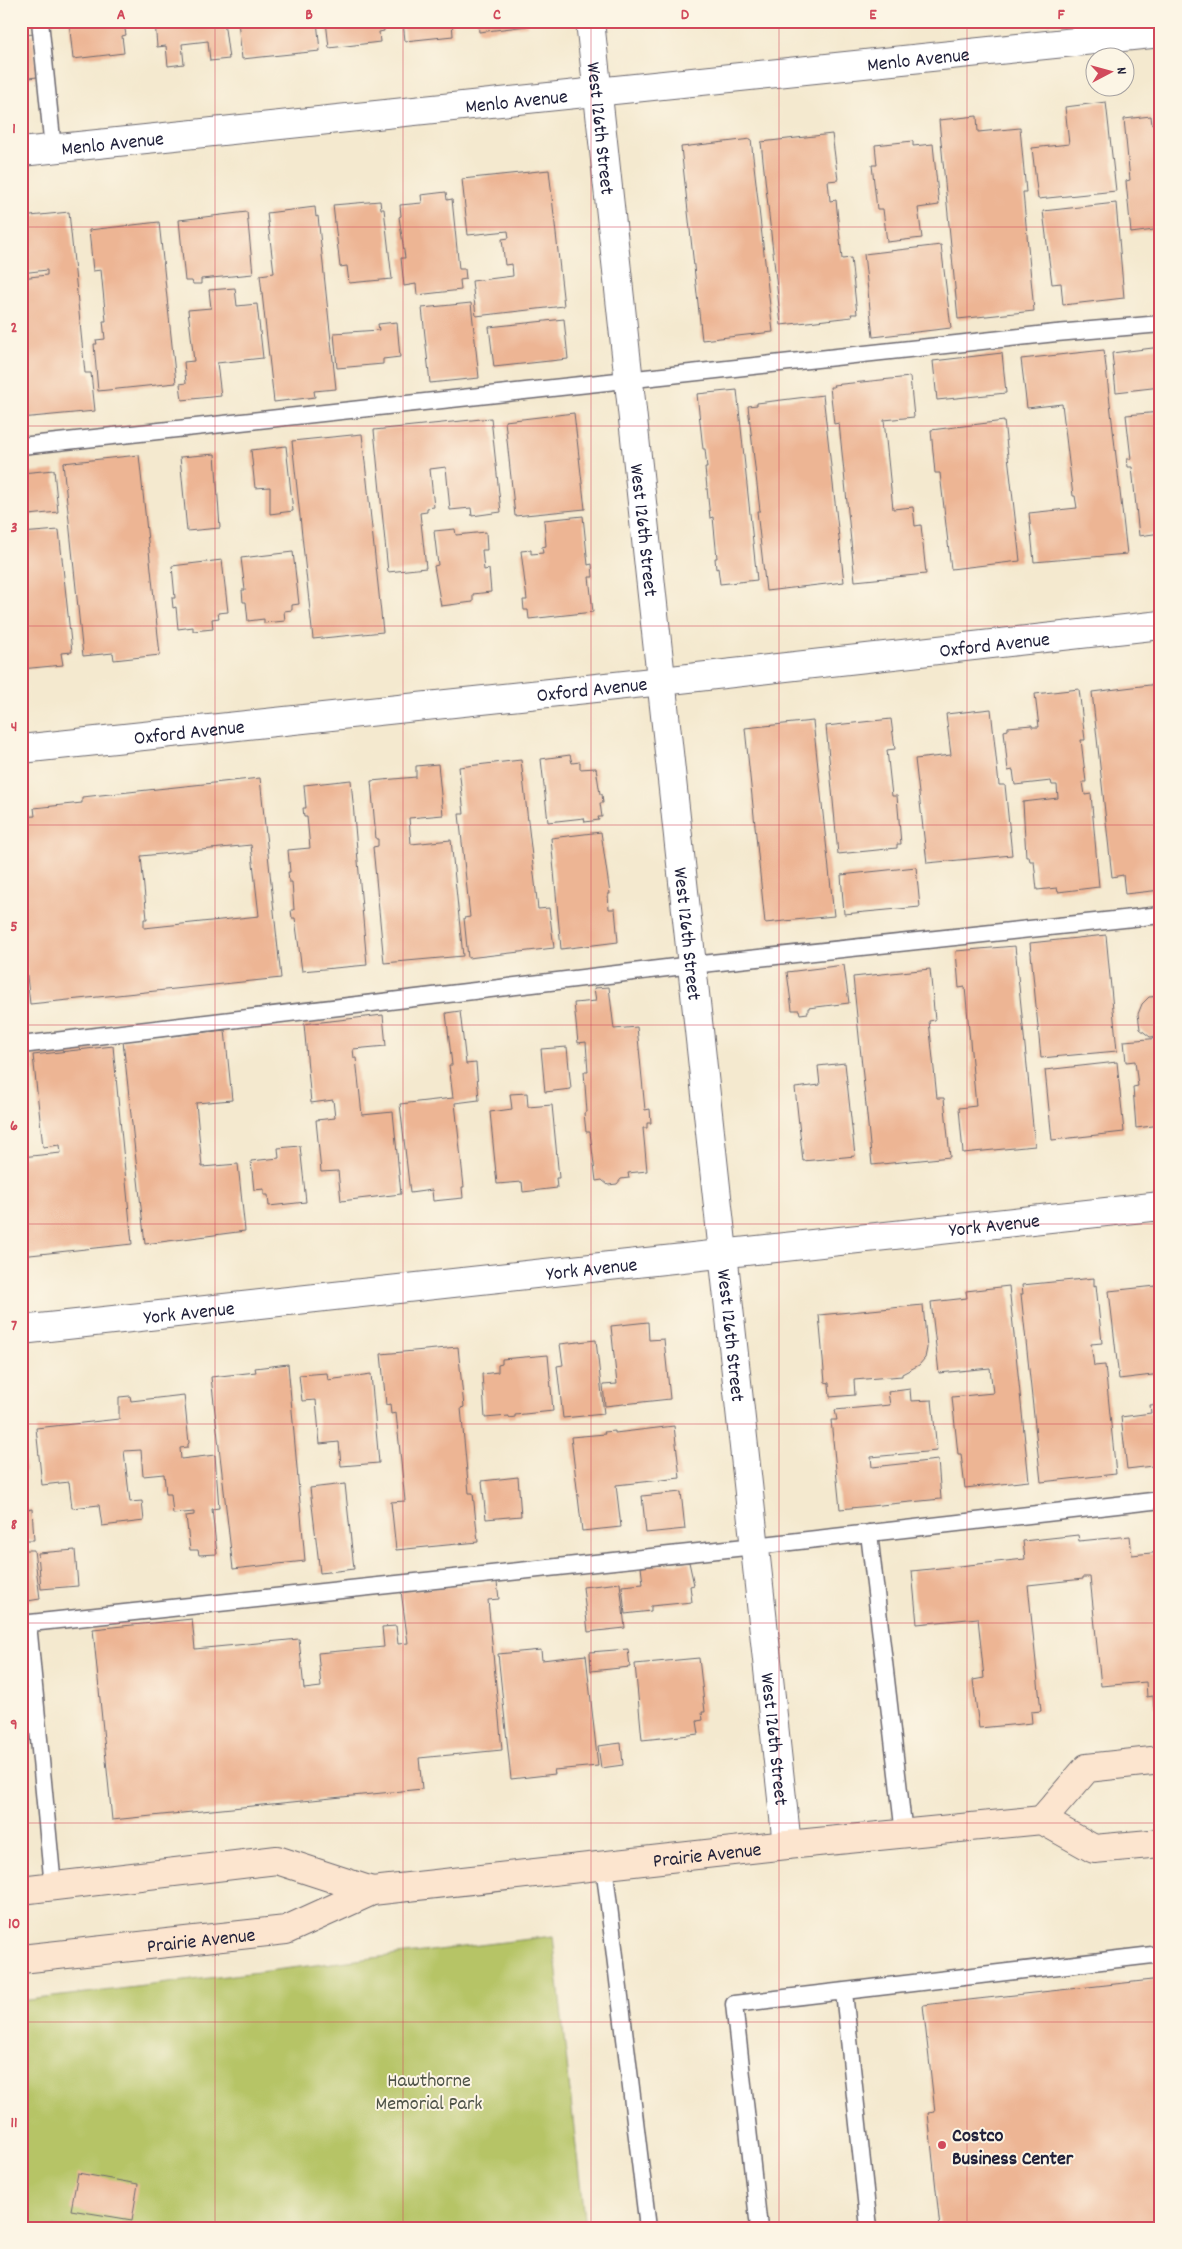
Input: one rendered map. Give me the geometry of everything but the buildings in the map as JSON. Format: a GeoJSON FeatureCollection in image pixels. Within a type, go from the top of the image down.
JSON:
{"type":"FeatureCollection","features":[{"type":"Feature","properties":{"kind":"main road"},"geometry":{"type":"LineString","coordinates":[[1161,1760],[1087,1768],[1042,1820],[1094,1849],[1161,1843]]}},
{"type":"Feature","properties":{"kind":"main road","name":"Prairie Avenue"},"geometry":{"type":"LineString","coordinates":[[21,1959],[286,1930],[372,1891],[787,1845],[1042,1820]]}},
{"type":"Feature","properties":{"kind":"main road","name":"Prairie Avenue"},"geometry":{"type":"LineString","coordinates":[[21,1890],[277,1860],[372,1891]]}},
{"type":"Feature","properties":{"kind":"street","name":"West 126th Street"},"geometry":{"type":"LineString","coordinates":[[590,21],[787,1845]]}},
{"type":"Feature","properties":{"kind":"street","name":"Menlo Avenue"},"geometry":{"type":"LineString","coordinates":[[21,152],[1161,33]]}},
{"type":"Feature","properties":{"kind":"street","name":"Oxford Avenue"},"geometry":{"type":"LineString","coordinates":[[21,749],[662,681],[1161,625]]}},
{"type":"Feature","properties":{"kind":"street","name":"York Avenue"},"geometry":{"type":"LineString","coordinates":[[21,1330],[1161,1206]]}},
{"type":"Feature","properties":{"kind":"lane"},"geometry":{"type":"LineString","coordinates":[[40,21],[53,148]]}},
{"type":"Feature","properties":{"kind":"lane"},"geometry":{"type":"LineString","coordinates":[[21,446],[1056,333],[1161,324]]}},
{"type":"Feature","properties":{"kind":"lane"},"geometry":{"type":"LineString","coordinates":[[21,1045],[692,965],[1161,915]]}},
{"type":"Feature","properties":{"kind":"lane"},"geometry":{"type":"LineString","coordinates":[[53,1887],[24,1623],[755,1546],[1161,1500]]}},
{"type":"Feature","properties":{"kind":"lane"},"geometry":{"type":"LineString","coordinates":[[869,1533],[904,1834]]}},
{"type":"Feature","properties":{"kind":"lane"},"geometry":{"type":"LineString","coordinates":[[604,1865],[648,2228]]}},
{"type":"Feature","properties":{"kind":"lane"},"geometry":{"type":"LineString","coordinates":[[758,2228],[734,2004],[1161,1954]]}},
{"type":"Feature","properties":{"kind":"lane"},"geometry":{"type":"LineString","coordinates":[[844,1992],[869,2228]]}},
{"type":"Feature","properties":{"kind":"green space","name":"Hawthorne Memorial Park"},"geometry":{"type":"Polygon","coordinates":[[[553,1936],[585,2228],[21,2228],[21,2001],[553,1936]]]}},
{"type":"Feature","properties":{"kind":"place","name":"Costco Business Center"},"geometry":{"type":"Point","coordinates":[942,2145]}}]}
